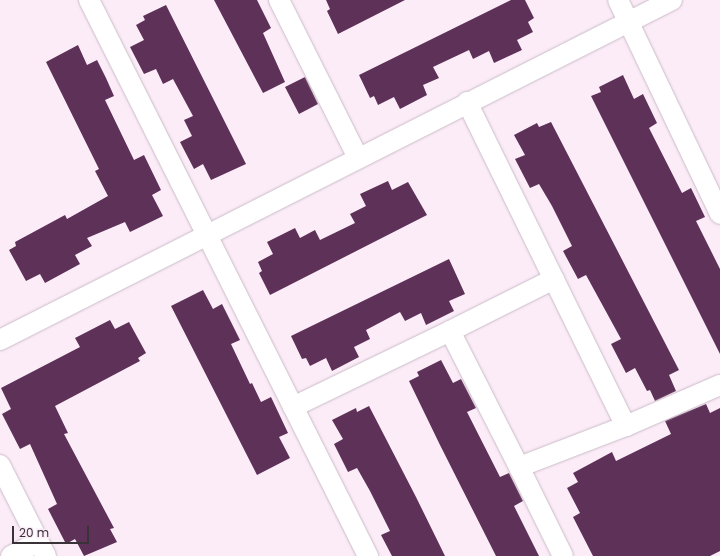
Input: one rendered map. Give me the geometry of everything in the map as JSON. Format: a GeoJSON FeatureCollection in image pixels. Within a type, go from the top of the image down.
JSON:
{"type":"FeatureCollection","features":[{"type":"Feature","properties":{"kind":"street"},"geometry":{"type":"LineString","coordinates":[[89,0],[368,556]]}},
{"type":"Feature","properties":{"kind":"street"},"geometry":{"type":"LineString","coordinates":[[279,0],[358,158]]}},
{"type":"Feature","properties":{"kind":"street"},"geometry":{"type":"LineString","coordinates":[[618,0],[720,214]]}},
{"type":"Feature","properties":{"kind":"street"},"geometry":{"type":"LineString","coordinates":[[0,340],[467,102],[672,0]]}},
{"type":"Feature","properties":{"kind":"street"},"geometry":{"type":"LineString","coordinates":[[467,102],[626,426]]}},
{"type":"Feature","properties":{"kind":"street"},"geometry":{"type":"LineString","coordinates":[[293,406],[450,331],[554,279]]}},
{"type":"Feature","properties":{"kind":"street"},"geometry":{"type":"LineString","coordinates":[[450,331],[563,556]]}},
{"type":"Feature","properties":{"kind":"street"},"geometry":{"type":"LineString","coordinates":[[518,467],[626,426],[720,384]]}},
{"type":"Feature","properties":{"kind":"street"},"geometry":{"type":"LineString","coordinates":[[0,465],[42,549],[11,556]]}},
{"type":"Feature","properties":{"kind":"building"},"geometry":{"type":"Polygon","coordinates":[[[214,0],[257,0],[271,28],[263,33],[285,82],[263,93],[214,0]]]}},
{"type":"Feature","properties":{"kind":"building"},"geometry":{"type":"Polygon","coordinates":[[[326,0],[405,0],[338,34],[327,11],[330,9],[326,0]]]}},
{"type":"Feature","properties":{"kind":"building"},"geometry":{"type":"Polygon","coordinates":[[[511,0],[525,0],[534,18],[528,22],[533,32],[517,40],[522,50],[494,63],[489,51],[473,59],[469,50],[433,67],[439,78],[423,85],[427,95],[400,109],[394,97],[378,105],[374,96],[370,98],[359,75],[511,0]]]}},
{"type":"Feature","properties":{"kind":"building"},"geometry":{"type":"Polygon","coordinates":[[[166,5],[246,164],[211,180],[203,164],[194,169],[180,142],[192,136],[184,120],[193,116],[173,79],[163,84],[156,69],[144,74],[130,47],[144,40],[136,25],[145,20],[143,16],[166,5]]]}},
{"type":"Feature","properties":{"kind":"building"},"geometry":{"type":"Polygon","coordinates":[[[78,45],[87,65],[97,60],[106,78],[114,96],[105,100],[134,160],[144,155],[161,190],[152,195],[163,216],[130,232],[125,222],[87,238],[92,246],[75,255],[80,264],[45,283],[40,274],[26,281],[9,250],[16,246],[15,242],[65,215],[67,219],[108,196],[95,171],[99,169],[46,62],[78,45]]]}},
{"type":"Feature","properties":{"kind":"building"},"geometry":{"type":"Polygon","coordinates":[[[623,75],[634,99],[643,94],[657,123],[649,128],[682,193],[691,188],[705,217],[696,221],[720,269],[720,354],[591,96],[601,92],[599,87],[623,75]]]}},
{"type":"Feature","properties":{"kind":"building"},"geometry":{"type":"Polygon","coordinates":[[[305,77],[318,104],[299,114],[285,87],[305,77]]]}},
{"type":"Feature","properties":{"kind":"building"},"geometry":{"type":"Polygon","coordinates":[[[551,122],[679,370],[669,375],[676,391],[655,401],[650,390],[647,391],[635,368],[626,373],[611,344],[621,339],[586,275],[578,279],[563,251],[572,246],[552,206],[539,184],[530,188],[515,159],[525,155],[514,135],[537,123],[539,127],[551,122]]]}},
{"type":"Feature","properties":{"kind":"building"},"geometry":{"type":"Polygon","coordinates":[[[388,181],[392,190],[408,182],[427,215],[270,295],[259,273],[262,271],[258,262],[273,254],[267,242],[295,228],[300,238],[315,230],[320,240],[355,223],[350,214],[366,206],[360,194],[388,181]]]}},
{"type":"Feature","properties":{"kind":"building"},"geometry":{"type":"Polygon","coordinates":[[[449,259],[465,294],[449,301],[454,311],[426,325],[421,313],[405,321],[400,312],[366,330],[370,339],[354,347],[359,357],[332,371],[326,358],[310,366],[306,358],[302,359],[291,336],[449,259]]]}},
{"type":"Feature","properties":{"kind":"building"},"geometry":{"type":"Polygon","coordinates":[[[203,290],[213,309],[222,304],[240,340],[231,344],[250,384],[252,383],[261,402],[271,397],[288,433],[279,437],[290,458],[257,475],[171,306],[203,290]]]}},
{"type":"Feature","properties":{"kind":"building"},"geometry":{"type":"Polygon","coordinates":[[[110,320],[115,329],[129,322],[146,353],[138,358],[140,361],[55,406],[68,433],[64,434],[114,528],[110,529],[117,542],[84,556],[75,539],[66,544],[48,509],[57,504],[30,444],[20,449],[2,414],[11,409],[1,388],[80,347],[75,338],[110,320]]]}},
{"type":"Feature","properties":{"kind":"building"},"geometry":{"type":"Polygon","coordinates":[[[441,360],[453,383],[461,379],[476,408],[467,412],[500,477],[509,473],[523,501],[514,506],[539,556],[496,556],[440,445],[409,381],[419,376],[417,372],[441,360]]]}},
{"type":"Feature","properties":{"kind":"building"},"geometry":{"type":"Polygon","coordinates":[[[706,404],[710,413],[720,408],[720,551],[710,556],[593,556],[573,517],[580,513],[567,488],[578,482],[573,473],[612,452],[616,461],[671,434],[665,421],[706,404]]]}},
{"type":"Feature","properties":{"kind":"building"},"geometry":{"type":"Polygon","coordinates":[[[369,406],[445,556],[392,556],[381,535],[390,531],[370,491],[357,468],[348,472],[334,444],[343,439],[332,420],[356,408],[357,412],[369,406]]]}}]}
